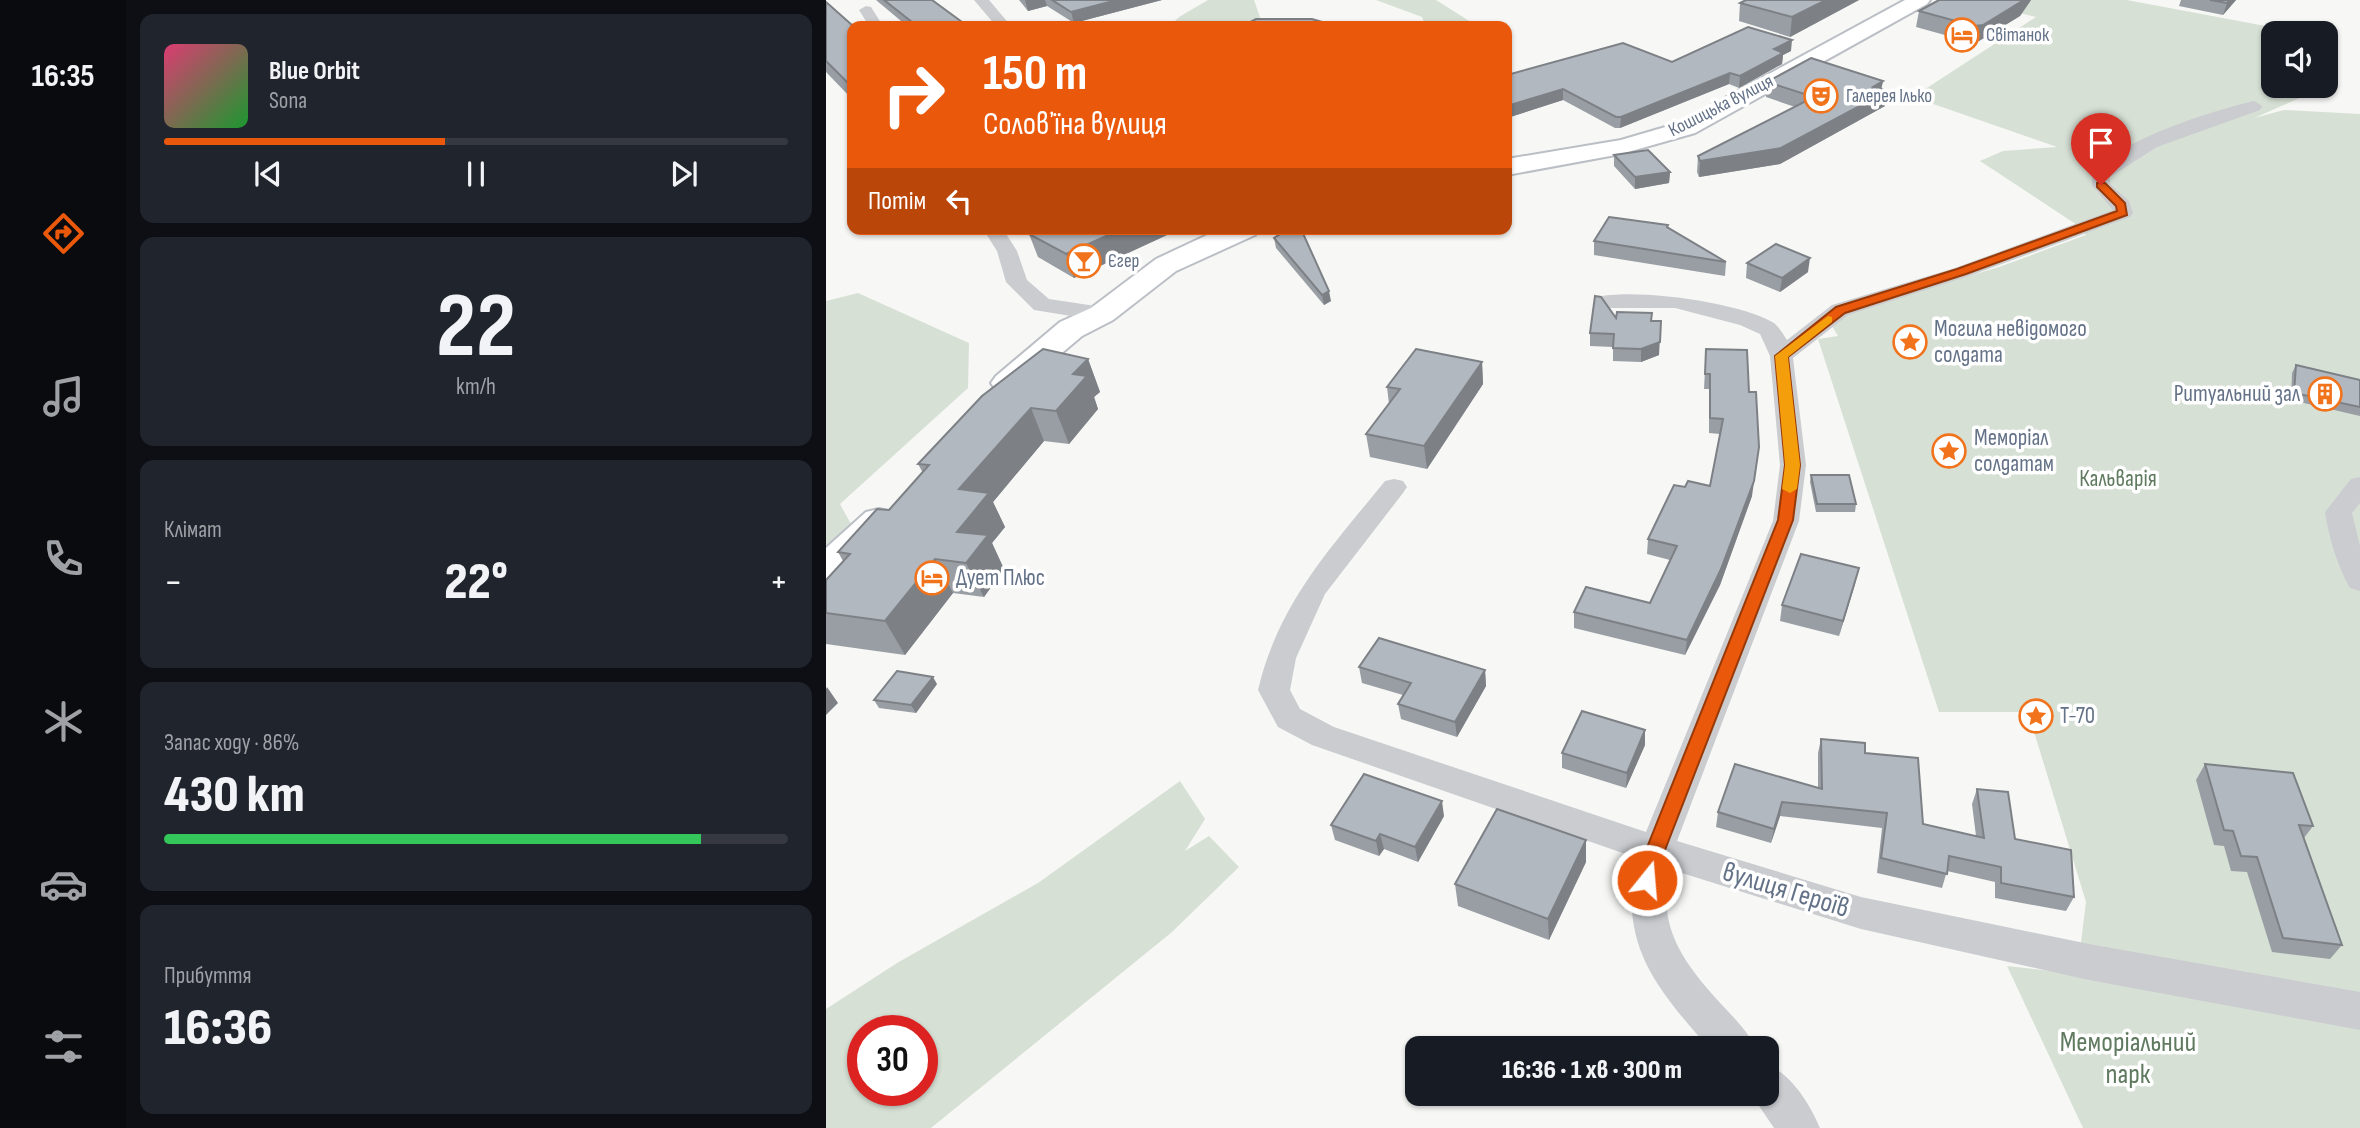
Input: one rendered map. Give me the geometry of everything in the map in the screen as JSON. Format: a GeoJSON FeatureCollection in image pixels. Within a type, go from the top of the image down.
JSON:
{"type":"FeatureCollection","features":[{"type":"Feature","properties":{"kind":"street"},"geometry":{"type":"LineString","coordinates":[[981,0],[1000,21]]}},
{"type":"Feature","properties":{"kind":"street","name":"Кошицька вулиця"},"geometry":{"type":"LineString","coordinates":[[1512,166],[1622,148],[1653,141],[1687,128],[1920,0]]}},
{"type":"Feature","properties":{"kind":"street"},"geometry":{"type":"LineString","coordinates":[[866,10],[873,21]]}},
{"type":"Feature","properties":{"kind":"street"},"geometry":{"type":"LineString","coordinates":[[1782,356],[1840,310],[1962,272],[2123,213],[2122,205],[2101,185],[2101,175],[2110,166],[2127,155],[2214,117],[2254,106]]}},
{"type":"Feature","properties":{"kind":"street"},"geometry":{"type":"LineString","coordinates":[[997,235],[1007,251],[1017,282],[1042,305],[1102,314]]}},
{"type":"Feature","properties":{"kind":"street"},"geometry":{"type":"LineString","coordinates":[[992,408],[1090,337],[1102,314],[1166,265],[1230,235]]}},
{"type":"Feature","properties":{"kind":"street"},"geometry":{"type":"LineString","coordinates":[[1605,302],[1675,302],[1748,320],[1768,329],[1782,356],[1793,465],[1786,520],[1656,850],[1647,880],[1646,910],[1654,940],[1675,981],[1724,1036]]}},
{"type":"Feature","properties":{"kind":"street"},"geometry":{"type":"LineString","coordinates":[[2360,485],[2338,512],[2342,535],[2360,581]]}},
{"type":"Feature","properties":{"kind":"street","name":"вулиця Героїв"},"geometry":{"type":"LineString","coordinates":[[1394,487],[1313,590],[1297,621],[1281,658],[1274,690],[1289,718],[1323,736],[1656,850],[1861,913],[2089,962],[2360,1011]]}},
{"type":"Feature","properties":{"kind":"street"},"geometry":{"type":"LineString","coordinates":[[826,570],[905,494]]}},
{"type":"Feature","properties":{"kind":"street"},"geometry":{"type":"LineString","coordinates":[[1779,1100],[1799,1128]]}},
{"type":"Feature","properties":{"kind":"green space"},"geometry":{"type":"Polygon","coordinates":[[[1208,0],[1254,0],[1261,21],[1175,21],[1208,0]]]}},
{"type":"Feature","properties":{"kind":"green space"},"geometry":{"type":"Polygon","coordinates":[[[1376,0],[1436,0],[1469,21],[1424,21],[1422,17],[1376,0]]]}},
{"type":"Feature","properties":{"kind":"green space","name":"Кальварія"},"geometry":{"type":"Polygon","coordinates":[[[1966,0],[2127,0],[2261,25],[2261,98],[2300,98],[2254,118],[2284,110],[2360,114],[2360,1128],[2083,1128],[2007,966],[2077,974],[2086,902],[2028,712],[1939,712],[1818,339],[1838,336],[1830,323],[1853,310],[1999,267],[2086,235],[2074,223],[1980,161],[2003,151],[2057,147],[1913,97],[2036,17],[1966,0]]]}},
{"type":"Feature","properties":{"kind":"green space"},"geometry":{"type":"Polygon","coordinates":[[[858,293],[969,343],[968,388],[840,504],[852,526],[826,545],[826,301],[858,293]]]}},
{"type":"Feature","properties":{"kind":"green space"},"geometry":{"type":"Polygon","coordinates":[[[1180,781],[1205,819],[1185,851],[1209,836],[1239,867],[1172,932],[931,1128],[826,1128],[826,1009],[897,963],[1038,883],[1180,781]]]}},
{"type":"Feature","properties":{"kind":"building"},"geometry":{"type":"Polygon","coordinates":[[[884,0],[932,0],[961,21],[911,21],[884,0]]]}},
{"type":"Feature","properties":{"kind":"building"},"geometry":{"type":"Polygon","coordinates":[[[1052,0],[1117,0],[1071,12],[1052,0]]]}},
{"type":"Feature","properties":{"kind":"building"},"geometry":{"type":"Polygon","coordinates":[[[1746,0],[1826,0],[1792,17],[1740,3],[1746,0]]]}},
{"type":"Feature","properties":{"kind":"building"},"geometry":{"type":"Polygon","coordinates":[[[1939,0],[2024,0],[1983,25],[1974,26],[1919,11],[1939,0]]]}},
{"type":"Feature","properties":{"kind":"building"},"geometry":{"type":"Polygon","coordinates":[[[826,2],[847,21],[847,82],[826,61],[826,2]]]}},
{"type":"Feature","properties":{"kind":"building"},"geometry":{"type":"Polygon","coordinates":[[[1312,19],[1319,21],[1252,21],[1312,19]]]}},
{"type":"Feature","properties":{"kind":"building"},"geometry":{"type":"Polygon","coordinates":[[[1748,27],[1792,40],[1774,49],[1783,53],[1740,76],[1730,73],[1621,117],[1616,117],[1563,89],[1512,104],[1512,74],[1623,43],[1672,62],[1748,27]]]}},
{"type":"Feature","properties":{"kind":"building"},"geometry":{"type":"Polygon","coordinates":[[[1811,58],[1883,81],[1873,87],[1888,91],[1781,148],[1700,161],[1698,156],[1814,97],[1767,82],[1811,58]]]}},
{"type":"Feature","properties":{"kind":"building"},"geometry":{"type":"Polygon","coordinates":[[[1648,150],[1670,172],[1635,177],[1614,155],[1648,150]]]}},
{"type":"Feature","properties":{"kind":"building"},"geometry":{"type":"Polygon","coordinates":[[[1609,217],[1668,225],[1667,227],[1726,262],[1594,241],[1609,217]]]}},
{"type":"Feature","properties":{"kind":"building"},"geometry":{"type":"Polygon","coordinates":[[[1031,235],[1109,235],[1066,254],[1031,235]]]}},
{"type":"Feature","properties":{"kind":"building"},"geometry":{"type":"Polygon","coordinates":[[[1279,235],[1304,235],[1329,291],[1322,295],[1274,238],[1279,235]]]}},
{"type":"Feature","properties":{"kind":"building"},"geometry":{"type":"Polygon","coordinates":[[[1776,244],[1810,258],[1782,278],[1747,263],[1776,244]]]}},
{"type":"Feature","properties":{"kind":"building"},"geometry":{"type":"Polygon","coordinates":[[[1595,296],[1601,297],[1616,318],[1617,312],[1652,313],[1651,321],[1661,321],[1660,342],[1641,349],[1613,348],[1614,334],[1590,333],[1595,296]]]}},
{"type":"Feature","properties":{"kind":"building"},"geometry":{"type":"Polygon","coordinates":[[[1043,349],[1088,359],[1073,374],[1087,376],[1056,411],[1031,408],[959,489],[989,493],[957,532],[988,535],[966,563],[935,559],[885,621],[826,613],[826,580],[850,554],[838,552],[877,509],[889,510],[929,465],[918,464],[982,396],[1043,349]]]}},
{"type":"Feature","properties":{"kind":"building"},"geometry":{"type":"Polygon","coordinates":[[[1416,349],[1482,362],[1424,446],[1366,434],[1400,389],[1387,387],[1416,349]]]}},
{"type":"Feature","properties":{"kind":"building"},"geometry":{"type":"Polygon","coordinates":[[[1706,349],[1747,350],[1749,392],[1756,392],[1759,447],[1754,481],[1721,569],[1687,640],[1574,612],[1586,587],[1650,603],[1677,546],[1648,539],[1674,485],[1685,487],[1688,481],[1710,486],[1723,419],[1710,418],[1710,374],[1705,374],[1706,349]]]}},
{"type":"Feature","properties":{"kind":"building","name":"Ритуальний зал"},"geometry":{"type":"Polygon","coordinates":[[[2296,365],[2360,380],[2360,407],[2294,393],[2296,365]]]}},
{"type":"Feature","properties":{"kind":"building"},"geometry":{"type":"Polygon","coordinates":[[[1811,475],[1849,475],[1856,504],[1817,504],[1811,475]]]}},
{"type":"Feature","properties":{"kind":"building"},"geometry":{"type":"Polygon","coordinates":[[[1801,554],[1859,568],[1843,621],[1782,605],[1801,554]]]}},
{"type":"Feature","properties":{"kind":"building"},"geometry":{"type":"Polygon","coordinates":[[[1379,638],[1485,670],[1455,722],[1398,704],[1411,683],[1359,667],[1379,638]]]}},
{"type":"Feature","properties":{"kind":"building"},"geometry":{"type":"Polygon","coordinates":[[[897,671],[933,677],[911,705],[874,700],[897,671]]]}},
{"type":"Feature","properties":{"kind":"building"},"geometry":{"type":"Polygon","coordinates":[[[1582,711],[1645,730],[1627,773],[1562,753],[1582,711]]]}},
{"type":"Feature","properties":{"kind":"building"},"geometry":{"type":"Polygon","coordinates":[[[1821,739],[1865,743],[1865,753],[1918,758],[1923,824],[1984,838],[1977,789],[2008,792],[2015,839],[2071,850],[2074,897],[2001,883],[2001,867],[1949,856],[1947,874],[1881,858],[1887,813],[1782,802],[1774,829],[1718,812],[1735,764],[1822,789],[1821,739]]]}},
{"type":"Feature","properties":{"kind":"building"},"geometry":{"type":"Polygon","coordinates":[[[2205,764],[2293,773],[2313,826],[2299,825],[2342,945],[2283,938],[2257,857],[2241,856],[2233,831],[2224,830],[2205,764]]]}},
{"type":"Feature","properties":{"kind":"building"},"geometry":{"type":"Polygon","coordinates":[[[1364,774],[1442,801],[1415,847],[1380,834],[1376,841],[1331,825],[1364,774]]]}},
{"type":"Feature","properties":{"kind":"building"},"geometry":{"type":"Polygon","coordinates":[[[1497,809],[1586,840],[1548,919],[1455,884],[1497,809]]]}},
{"type":"Feature","properties":{"kind":"slow traffic"},"geometry":{"type":"LineString","coordinates":[[1790,489],[1793,465],[1782,356],[1828,320]]}},
{"type":"Feature","properties":{"kind":"place","name":"Світанок"},"geometry":{"type":"Point","coordinates":[1962,35]}},
{"type":"Feature","properties":{"kind":"place","name":"Галерея Ілько"},"geometry":{"type":"Point","coordinates":[1821,96]}},
{"type":"Feature","properties":{"kind":"place","name":"Єгер"},"geometry":{"type":"Point","coordinates":[1084,261]}},
{"type":"Feature","properties":{"kind":"place","name":"Могила невідомого солдата"},"geometry":{"type":"Point","coordinates":[1910,342]}},
{"type":"Feature","properties":{"kind":"place","name":"Ритуальний зал"},"geometry":{"type":"Point","coordinates":[2325,394]}},
{"type":"Feature","properties":{"kind":"place","name":"Меморіал солдатам"},"geometry":{"type":"Point","coordinates":[1949,451]}},
{"type":"Feature","properties":{"kind":"place","name":"Дует Плюс"},"geometry":{"type":"Point","coordinates":[932,578]}},
{"type":"Feature","properties":{"kind":"place","name":"Т-70"},"geometry":{"type":"Point","coordinates":[2036,716]}},
{"type":"Feature","properties":{"kind":"route"},"geometry":{"type":"LineString","coordinates":[[1647,880],[1656,850],[1786,520],[1793,465],[1782,356],[1840,310],[1962,272],[2123,213],[2122,205],[2101,185]]}},
{"type":"Feature","properties":{"kind":"park label","name":"Меморіальний парк"},"geometry":{"type":"Point","coordinates":[2128,1058]}}]}
